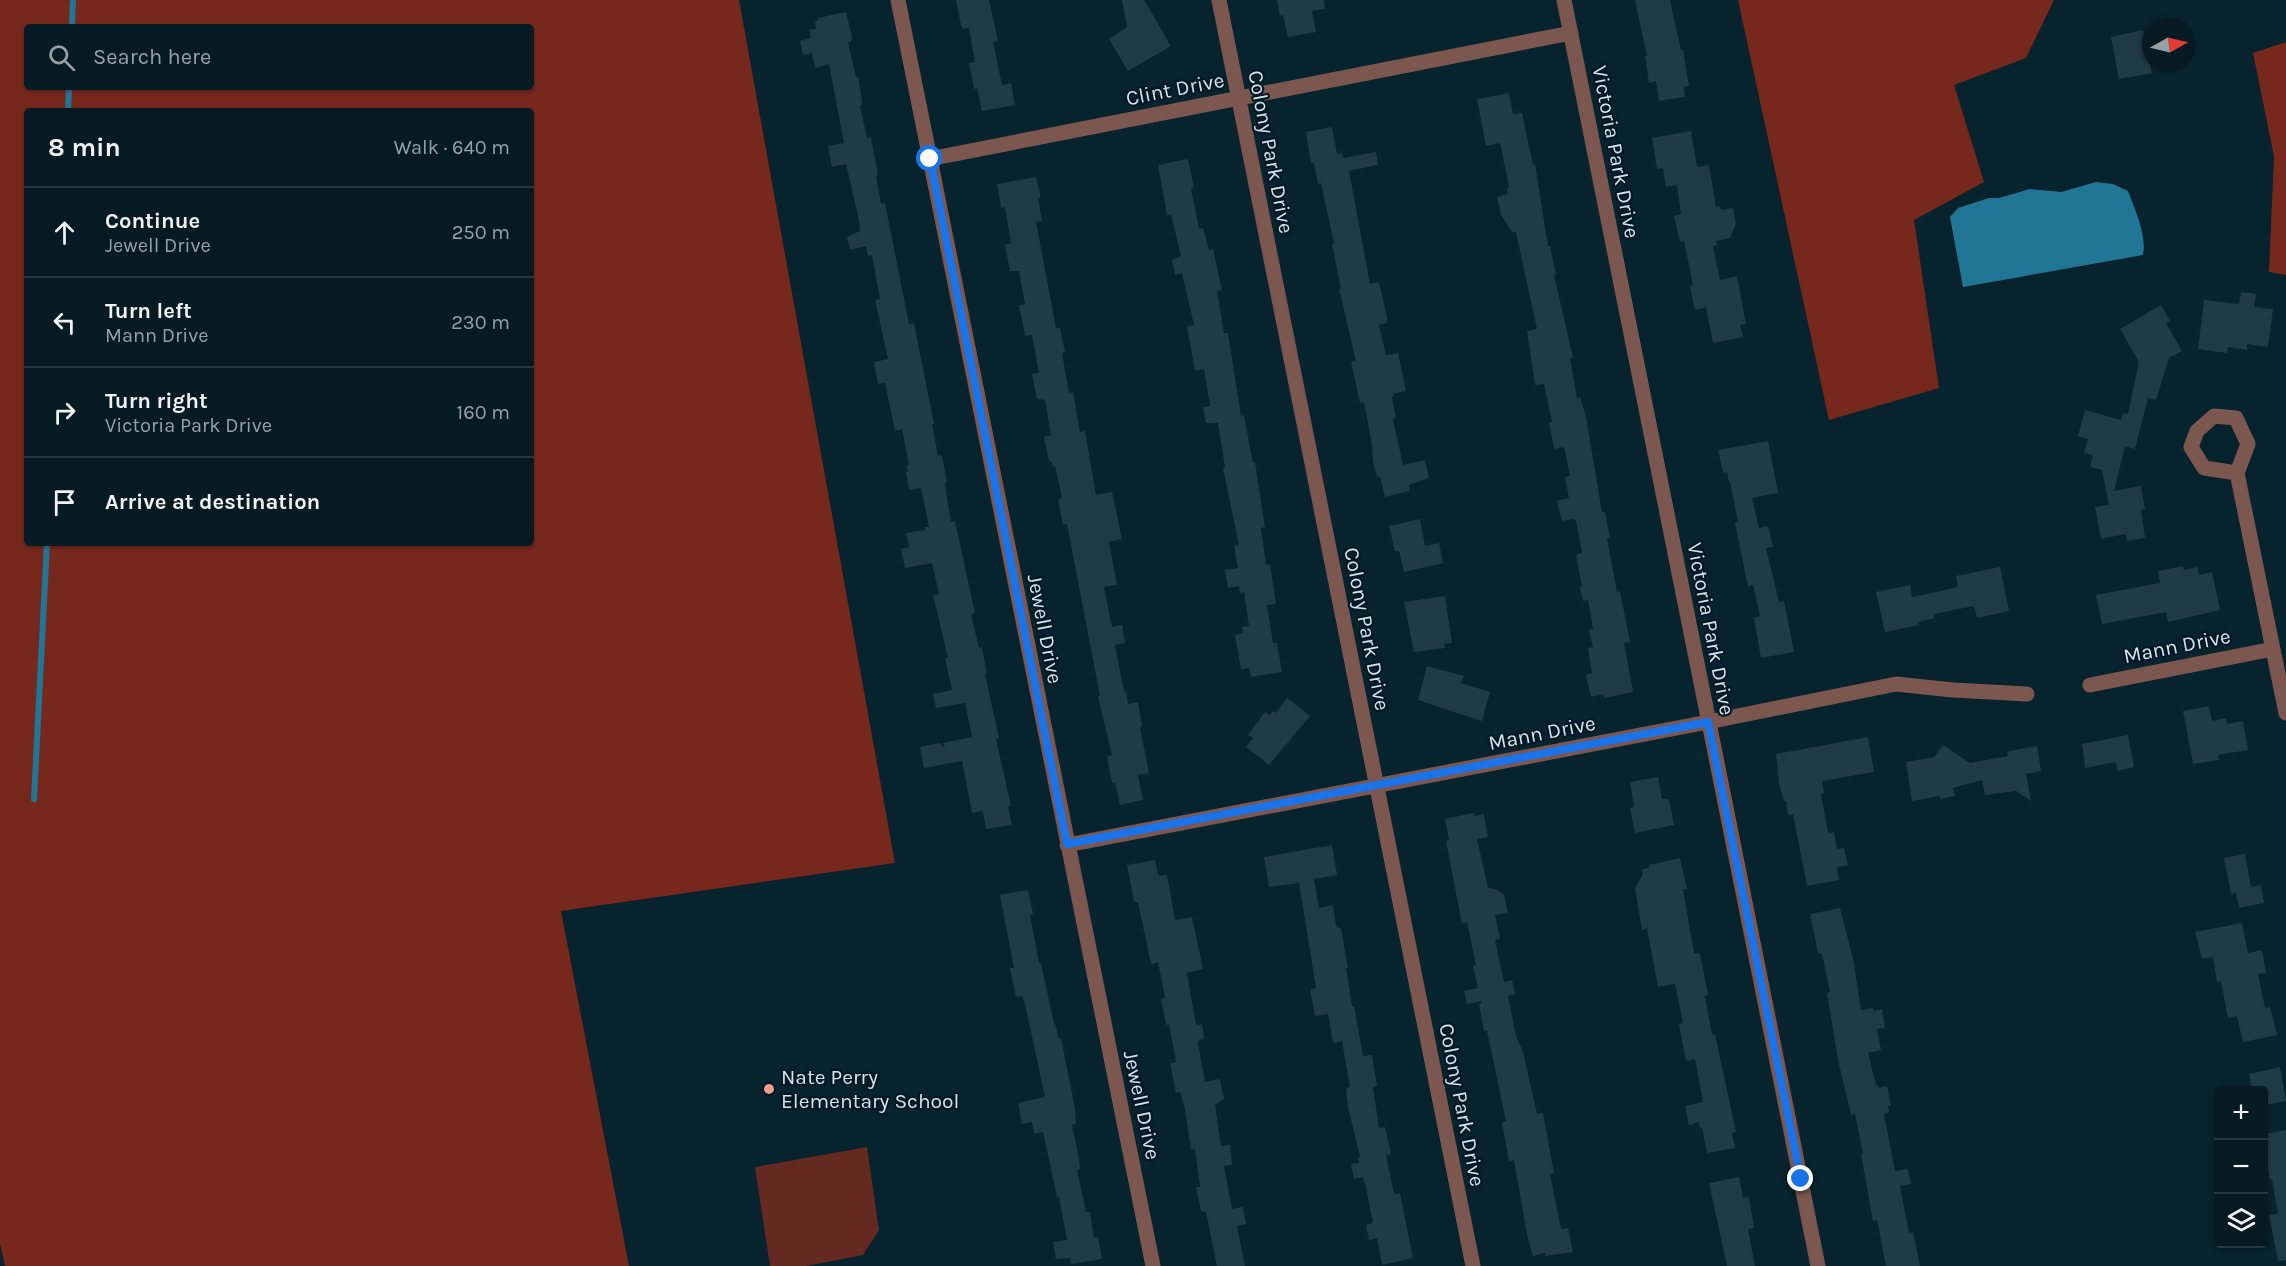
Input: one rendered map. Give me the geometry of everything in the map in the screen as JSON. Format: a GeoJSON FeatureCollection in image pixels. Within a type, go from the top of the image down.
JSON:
{"type":"FeatureCollection","features":[{"type":"Feature","properties":{"kind":"street","name":"Jewell Drive"},"geometry":{"type":"LineString","coordinates":[[898,0],[1153,1266]]}},
{"type":"Feature","properties":{"kind":"street","name":"Colony Park Drive"},"geometry":{"type":"LineString","coordinates":[[1219,0],[1473,1266]]}},
{"type":"Feature","properties":{"kind":"street","name":"Victoria Park Drive"},"geometry":{"type":"LineString","coordinates":[[1564,0],[1818,1266]]}},
{"type":"Feature","properties":{"kind":"street","name":"Clint Drive"},"geometry":{"type":"LineString","coordinates":[[930,159],[1570,33]]}},
{"type":"Feature","properties":{"kind":"street"},"geometry":{"type":"LineString","coordinates":[[2237,472],[2286,713]]}},
{"type":"Feature","properties":{"kind":"street","name":"Mann Drive"},"geometry":{"type":"LineString","coordinates":[[2090,685],[2273,649]]}},
{"type":"Feature","properties":{"kind":"street","name":"Mann Drive"},"geometry":{"type":"LineString","coordinates":[[1067,844],[1896,684],[2027,694]]}},
{"type":"Feature","properties":{"kind":"shaded area"},"geometry":{"type":"Polygon","coordinates":[[[0,0],[739,0],[895,863],[561,911],[629,1266],[5,1266],[0,1244],[0,0]]]}},
{"type":"Feature","properties":{"kind":"shaded area"},"geometry":{"type":"Polygon","coordinates":[[[1738,0],[2054,0],[2026,58],[1954,85],[1984,182],[1914,220],[1939,388],[1829,420],[1738,0]]]}},
{"type":"Feature","properties":{"kind":"shaded area"},"geometry":{"type":"Polygon","coordinates":[[[2286,42],[2286,275],[2269,272],[2274,156],[2253,53],[2286,42]]]}},
{"type":"Feature","properties":{"kind":"shaded area"},"geometry":{"type":"Polygon","coordinates":[[[867,1147],[879,1230],[863,1255],[806,1266],[770,1266],[755,1167],[867,1147]]]}},
{"type":"Feature","properties":{"kind":"water"},"geometry":{"type":"Polygon","coordinates":[[[2096,182],[2113,184],[2128,191],[2142,231],[2143,255],[1963,287],[1950,217],[1958,208],[2030,189],[2061,192],[2096,182]]]}},
{"type":"Feature","properties":{"kind":"building"},"geometry":{"type":"Polygon","coordinates":[[[956,0],[989,0],[998,41],[993,42],[1002,85],[1011,83],[1015,105],[982,111],[977,88],[974,89],[969,63],[975,62],[969,28],[963,29],[961,25],[956,0]]]}},
{"type":"Feature","properties":{"kind":"building"},"geometry":{"type":"Polygon","coordinates":[[[1122,0],[1144,0],[1171,46],[1128,71],[1109,39],[1127,27],[1122,0]]]}},
{"type":"Feature","properties":{"kind":"building"},"geometry":{"type":"Polygon","coordinates":[[[1277,0],[1324,0],[1325,9],[1312,11],[1316,32],[1288,37],[1277,0]]]}},
{"type":"Feature","properties":{"kind":"building"},"geometry":{"type":"Polygon","coordinates":[[[1635,0],[1670,0],[1681,50],[1683,50],[1689,86],[1684,87],[1685,97],[1659,101],[1656,81],[1649,83],[1645,56],[1647,56],[1635,0]]]}},
{"type":"Feature","properties":{"kind":"building"},"geometry":{"type":"Polygon","coordinates":[[[846,12],[852,37],[851,42],[848,42],[856,77],[858,76],[862,101],[860,106],[867,138],[871,137],[881,204],[885,203],[909,324],[914,323],[938,456],[942,455],[951,522],[955,521],[975,613],[971,614],[979,648],[982,647],[987,674],[985,674],[999,738],[996,739],[1011,806],[1008,806],[1012,825],[986,829],[983,811],[972,813],[962,761],[924,768],[920,747],[939,743],[945,748],[943,743],[972,737],[965,703],[936,708],[933,694],[952,690],[945,658],[948,658],[933,595],[939,594],[932,563],[905,568],[901,549],[909,547],[906,533],[925,530],[925,527],[929,527],[921,488],[909,490],[906,466],[909,465],[902,429],[895,431],[885,383],[878,384],[874,362],[888,359],[875,300],[880,299],[872,255],[868,256],[866,246],[850,250],[847,237],[860,231],[859,220],[846,164],[832,167],[828,146],[844,143],[829,64],[815,68],[812,53],[803,55],[800,41],[811,38],[809,30],[816,29],[815,22],[818,18],[846,12]]]}},
{"type":"Feature","properties":{"kind":"building"},"geometry":{"type":"Polygon","coordinates":[[[2142,30],[2142,72],[2152,73],[2119,79],[2111,37],[2142,30]]]}},
{"type":"Feature","properties":{"kind":"building"},"geometry":{"type":"Polygon","coordinates":[[[1509,93],[1513,114],[1522,113],[1533,165],[1535,164],[1548,246],[1550,246],[1556,275],[1554,275],[1573,358],[1570,358],[1577,398],[1580,397],[1586,417],[1602,512],[1605,512],[1610,538],[1607,539],[1617,592],[1620,591],[1630,642],[1624,643],[1633,692],[1604,698],[1603,694],[1591,697],[1586,675],[1592,673],[1588,648],[1593,647],[1589,630],[1593,629],[1588,600],[1583,601],[1580,587],[1582,586],[1576,555],[1582,553],[1576,521],[1573,519],[1562,521],[1557,501],[1569,498],[1565,477],[1570,476],[1564,447],[1554,449],[1549,423],[1552,422],[1544,384],[1535,385],[1527,331],[1537,329],[1516,232],[1512,232],[1501,215],[1497,197],[1508,194],[1507,188],[1509,187],[1500,143],[1486,146],[1477,99],[1509,93]]]}},
{"type":"Feature","properties":{"kind":"building"},"geometry":{"type":"Polygon","coordinates":[[[1332,127],[1337,154],[1342,153],[1343,158],[1376,152],[1378,165],[1349,171],[1370,284],[1379,282],[1387,317],[1387,323],[1379,325],[1386,355],[1398,353],[1406,391],[1393,394],[1392,397],[1396,418],[1393,419],[1403,465],[1425,460],[1429,478],[1409,485],[1410,491],[1385,497],[1380,477],[1377,477],[1364,402],[1360,403],[1351,362],[1356,361],[1339,289],[1341,289],[1332,244],[1334,243],[1321,183],[1318,184],[1314,163],[1311,163],[1306,132],[1332,127]]]}},
{"type":"Feature","properties":{"kind":"building"},"geometry":{"type":"Polygon","coordinates":[[[1691,131],[1697,167],[1709,165],[1716,207],[1720,206],[1721,210],[1733,208],[1736,224],[1730,238],[1716,241],[1717,245],[1713,246],[1720,280],[1737,276],[1746,324],[1740,325],[1743,337],[1713,343],[1706,307],[1695,310],[1690,286],[1693,285],[1684,241],[1680,242],[1674,216],[1681,214],[1677,185],[1666,187],[1663,168],[1657,169],[1652,138],[1691,131]]]}},
{"type":"Feature","properties":{"kind":"building"},"geometry":{"type":"Polygon","coordinates":[[[1188,159],[1199,229],[1203,228],[1209,250],[1213,249],[1222,290],[1217,291],[1224,333],[1228,333],[1241,416],[1244,415],[1253,463],[1255,462],[1265,527],[1261,528],[1266,565],[1270,564],[1276,604],[1267,605],[1273,643],[1277,643],[1282,672],[1251,677],[1249,668],[1241,669],[1235,635],[1243,633],[1242,627],[1249,626],[1244,592],[1240,593],[1239,586],[1228,588],[1225,570],[1238,568],[1234,546],[1239,545],[1223,468],[1225,467],[1218,423],[1206,423],[1203,407],[1210,406],[1204,369],[1195,371],[1187,326],[1194,325],[1182,273],[1175,275],[1172,260],[1181,256],[1171,214],[1167,215],[1158,165],[1188,159]]]}},
{"type":"Feature","properties":{"kind":"building"},"geometry":{"type":"Polygon","coordinates":[[[1036,177],[1040,192],[1040,198],[1038,198],[1042,221],[1036,222],[1056,328],[1060,328],[1065,352],[1062,353],[1069,393],[1073,392],[1080,432],[1085,431],[1096,495],[1112,492],[1122,539],[1109,542],[1117,585],[1104,587],[1112,627],[1122,625],[1125,643],[1115,645],[1128,704],[1138,702],[1142,726],[1140,727],[1149,773],[1138,775],[1143,800],[1120,805],[1115,782],[1112,783],[1107,756],[1112,755],[1098,697],[1100,696],[1067,524],[1063,525],[1058,499],[1062,498],[1055,466],[1053,467],[1049,461],[1044,437],[1051,435],[1045,400],[1037,399],[1032,374],[1039,373],[1032,335],[1025,336],[1019,305],[1025,304],[1019,271],[1010,271],[1005,245],[1011,243],[1005,207],[1001,208],[997,184],[1036,177]]]}},
{"type":"Feature","properties":{"kind":"building"},"geometry":{"type":"Polygon","coordinates":[[[2241,292],[2256,294],[2254,307],[2273,309],[2268,347],[2247,344],[2247,350],[2228,347],[2227,353],[2198,349],[2204,300],[2239,304],[2241,292]]]}},
{"type":"Feature","properties":{"kind":"building"},"geometry":{"type":"Polygon","coordinates":[[[2161,305],[2170,321],[2166,323],[2182,351],[2169,358],[2156,400],[2148,398],[2135,449],[2125,446],[2114,491],[2141,486],[2145,509],[2141,510],[2145,538],[2127,541],[2126,534],[2101,539],[2095,507],[2109,505],[2102,470],[2090,467],[2093,455],[2084,453],[2088,439],[2078,436],[2085,410],[2121,420],[2123,413],[2128,414],[2139,362],[2120,329],[2161,305]]]}},
{"type":"Feature","properties":{"kind":"building"},"geometry":{"type":"Polygon","coordinates":[[[1768,441],[1778,493],[1752,498],[1759,528],[1767,526],[1769,530],[1773,547],[1766,548],[1779,602],[1784,601],[1794,652],[1761,658],[1754,618],[1760,616],[1753,585],[1748,587],[1735,523],[1738,522],[1730,482],[1727,472],[1723,473],[1718,450],[1768,441]]]}},
{"type":"Feature","properties":{"kind":"building"},"geometry":{"type":"Polygon","coordinates":[[[1420,519],[1425,546],[1439,543],[1443,563],[1404,572],[1399,551],[1395,551],[1389,526],[1420,519]]]}},
{"type":"Feature","properties":{"kind":"building"},"geometry":{"type":"Polygon","coordinates":[[[2183,566],[2184,570],[2198,567],[2199,575],[2212,572],[2220,610],[2168,622],[2166,612],[2102,624],[2096,595],[2160,583],[2158,571],[2183,566]]]}},
{"type":"Feature","properties":{"kind":"building"},"geometry":{"type":"Polygon","coordinates":[[[2000,567],[2009,611],[1977,618],[1974,606],[1934,614],[1934,618],[1918,622],[1919,625],[1885,632],[1876,592],[1910,585],[1912,597],[1958,587],[1956,576],[2000,567]]]}},
{"type":"Feature","properties":{"kind":"building"},"geometry":{"type":"Polygon","coordinates":[[[1445,596],[1452,643],[1444,644],[1445,648],[1414,652],[1404,602],[1445,596]]]}},
{"type":"Feature","properties":{"kind":"building"},"geometry":{"type":"Polygon","coordinates":[[[1427,666],[1464,676],[1461,683],[1490,692],[1482,721],[1418,700],[1427,666]]]}},
{"type":"Feature","properties":{"kind":"building"},"geometry":{"type":"Polygon","coordinates":[[[1287,698],[1310,716],[1269,765],[1246,747],[1253,738],[1248,735],[1265,712],[1269,715],[1273,711],[1276,713],[1287,698]]]}},
{"type":"Feature","properties":{"kind":"building"},"geometry":{"type":"Polygon","coordinates":[[[2209,706],[2212,721],[2226,718],[2227,724],[2243,721],[2248,750],[2218,755],[2219,760],[2193,764],[2183,711],[2209,706]]]}},
{"type":"Feature","properties":{"kind":"building"},"geometry":{"type":"Polygon","coordinates":[[[2128,735],[2134,767],[2118,771],[2116,762],[2085,768],[2082,744],[2128,735]]]}},
{"type":"Feature","properties":{"kind":"building"},"geometry":{"type":"Polygon","coordinates":[[[1868,737],[1874,772],[1822,781],[1824,793],[1821,794],[1828,833],[1834,832],[1837,849],[1844,848],[1848,865],[1837,867],[1839,880],[1807,886],[1793,814],[1788,815],[1786,801],[1784,801],[1779,784],[1776,754],[1868,737]]]}},
{"type":"Feature","properties":{"kind":"building"},"geometry":{"type":"Polygon","coordinates":[[[1943,745],[1970,763],[2008,756],[2009,751],[2037,746],[2041,771],[2026,774],[2031,801],[2016,791],[1985,795],[1982,780],[1953,788],[1955,796],[1912,801],[1906,762],[1934,757],[1943,745]]]}},
{"type":"Feature","properties":{"kind":"building"},"geometry":{"type":"Polygon","coordinates":[[[1658,777],[1662,799],[1669,799],[1674,825],[1635,833],[1630,808],[1634,807],[1630,782],[1658,777]]]}},
{"type":"Feature","properties":{"kind":"building"},"geometry":{"type":"Polygon","coordinates":[[[1474,813],[1474,816],[1484,814],[1488,837],[1477,839],[1488,888],[1496,889],[1504,895],[1508,913],[1495,915],[1500,939],[1495,940],[1504,982],[1512,980],[1515,994],[1508,996],[1516,1036],[1523,1052],[1537,1114],[1543,1113],[1554,1173],[1550,1174],[1561,1229],[1568,1228],[1573,1252],[1533,1256],[1527,1235],[1514,1160],[1509,1161],[1502,1122],[1506,1121],[1487,1031],[1484,1031],[1479,1004],[1481,1001],[1467,1004],[1464,991],[1478,988],[1473,966],[1476,965],[1467,922],[1462,924],[1446,841],[1449,840],[1445,819],[1474,813]]]}},
{"type":"Feature","properties":{"kind":"building"},"geometry":{"type":"Polygon","coordinates":[[[1332,845],[1337,875],[1314,879],[1319,908],[1333,905],[1336,926],[1341,928],[1352,1006],[1354,1006],[1363,1056],[1372,1055],[1377,1086],[1373,1087],[1379,1128],[1385,1127],[1391,1154],[1386,1155],[1394,1194],[1400,1193],[1413,1258],[1382,1265],[1377,1238],[1369,1240],[1366,1225],[1373,1223],[1365,1183],[1362,1177],[1354,1179],[1351,1164],[1359,1163],[1358,1157],[1360,1157],[1348,1107],[1346,1088],[1350,1087],[1342,1041],[1333,1043],[1328,1014],[1315,1016],[1310,989],[1316,988],[1299,883],[1269,887],[1264,857],[1332,845]]]}},
{"type":"Feature","properties":{"kind":"building"},"geometry":{"type":"Polygon","coordinates":[[[2245,854],[2251,887],[2261,885],[2264,903],[2239,908],[2236,893],[2231,894],[2224,858],[2245,854]]]}},
{"type":"Feature","properties":{"kind":"building"},"geometry":{"type":"Polygon","coordinates":[[[1680,858],[1687,889],[1683,889],[1694,953],[1700,954],[1708,995],[1705,996],[1712,1035],[1715,1034],[1736,1132],[1732,1133],[1735,1148],[1707,1153],[1702,1127],[1700,1128],[1699,1122],[1689,1125],[1685,1106],[1703,1102],[1695,1059],[1686,1061],[1679,1024],[1683,1023],[1675,984],[1658,987],[1647,928],[1642,930],[1635,888],[1643,874],[1642,869],[1649,868],[1649,865],[1680,858]]]}},
{"type":"Feature","properties":{"kind":"building"},"geometry":{"type":"Polygon","coordinates":[[[1155,860],[1158,874],[1167,875],[1175,920],[1192,917],[1203,969],[1187,973],[1196,1025],[1202,1024],[1204,1039],[1199,1040],[1198,1043],[1205,1082],[1220,1079],[1224,1099],[1215,1105],[1221,1146],[1230,1145],[1232,1165],[1224,1166],[1232,1209],[1243,1207],[1246,1224],[1237,1226],[1245,1266],[1217,1266],[1206,1212],[1201,1211],[1196,1187],[1200,1187],[1195,1149],[1191,1150],[1185,1109],[1180,1092],[1176,1093],[1170,1063],[1176,1062],[1169,1024],[1166,1025],[1161,999],[1165,998],[1158,962],[1151,964],[1138,902],[1134,902],[1127,865],[1155,860]]]}},
{"type":"Feature","properties":{"kind":"building"},"geometry":{"type":"Polygon","coordinates":[[[1028,890],[1039,963],[1041,963],[1054,1024],[1059,1039],[1061,1038],[1075,1108],[1076,1124],[1072,1125],[1079,1159],[1080,1169],[1077,1170],[1086,1212],[1090,1212],[1094,1238],[1098,1237],[1102,1259],[1071,1264],[1070,1258],[1056,1259],[1053,1242],[1067,1240],[1043,1132],[1034,1134],[1032,1122],[1022,1124],[1018,1103],[1045,1097],[1025,1004],[1022,996],[1016,997],[1010,968],[1014,968],[1000,895],[1028,890]]]}},
{"type":"Feature","properties":{"kind":"building"},"geometry":{"type":"Polygon","coordinates":[[[1840,908],[1854,963],[1861,1010],[1882,1009],[1885,1028],[1877,1029],[1881,1050],[1868,1053],[1876,1085],[1878,1088],[1887,1086],[1891,1106],[1888,1106],[1889,1112],[1884,1114],[1895,1171],[1908,1169],[1911,1184],[1900,1186],[1909,1233],[1913,1232],[1920,1266],[1886,1266],[1877,1220],[1873,1221],[1855,1114],[1851,1115],[1838,1060],[1827,993],[1830,992],[1822,954],[1818,953],[1810,914],[1840,908]]]}},
{"type":"Feature","properties":{"kind":"building"},"geometry":{"type":"Polygon","coordinates":[[[2242,923],[2248,953],[2262,950],[2266,973],[2258,974],[2265,1008],[2270,1007],[2277,1035],[2243,1042],[2237,1016],[2228,1018],[2221,981],[2217,982],[2213,957],[2202,959],[2195,932],[2242,923]]]}},
{"type":"Feature","properties":{"kind":"building"},"geometry":{"type":"Polygon","coordinates":[[[2280,1067],[2286,1101],[2268,1104],[2268,1086],[2251,1086],[2249,1074],[2280,1067]]]}},
{"type":"Feature","properties":{"kind":"building"},"geometry":{"type":"Polygon","coordinates":[[[2286,1130],[2286,1260],[2278,1261],[2269,1215],[2278,1214],[2268,1168],[2268,1133],[2286,1130]]]}},
{"type":"Feature","properties":{"kind":"building"},"geometry":{"type":"Polygon","coordinates":[[[1739,1177],[1743,1198],[1749,1197],[1754,1228],[1748,1229],[1755,1266],[1727,1266],[1709,1183],[1739,1177]]]}},
{"type":"Feature","properties":{"kind":"waterway"},"geometry":{"type":"LineString","coordinates":[[72,24],[73,0]]}},
{"type":"Feature","properties":{"kind":"waterway"},"geometry":{"type":"LineString","coordinates":[[68,108],[69,90]]}},
{"type":"Feature","properties":{"kind":"waterway"},"geometry":{"type":"LineString","coordinates":[[34,799],[47,546]]}},
{"type":"Feature","properties":{"kind":"place","name":"Nate Perry Elementary School"},"geometry":{"type":"Point","coordinates":[769,1089]}},
{"type":"Feature","properties":{"kind":"route"},"geometry":{"type":"LineString","coordinates":[[930,159],[1067,844],[1708,722],[1801,1179]]}}]}
